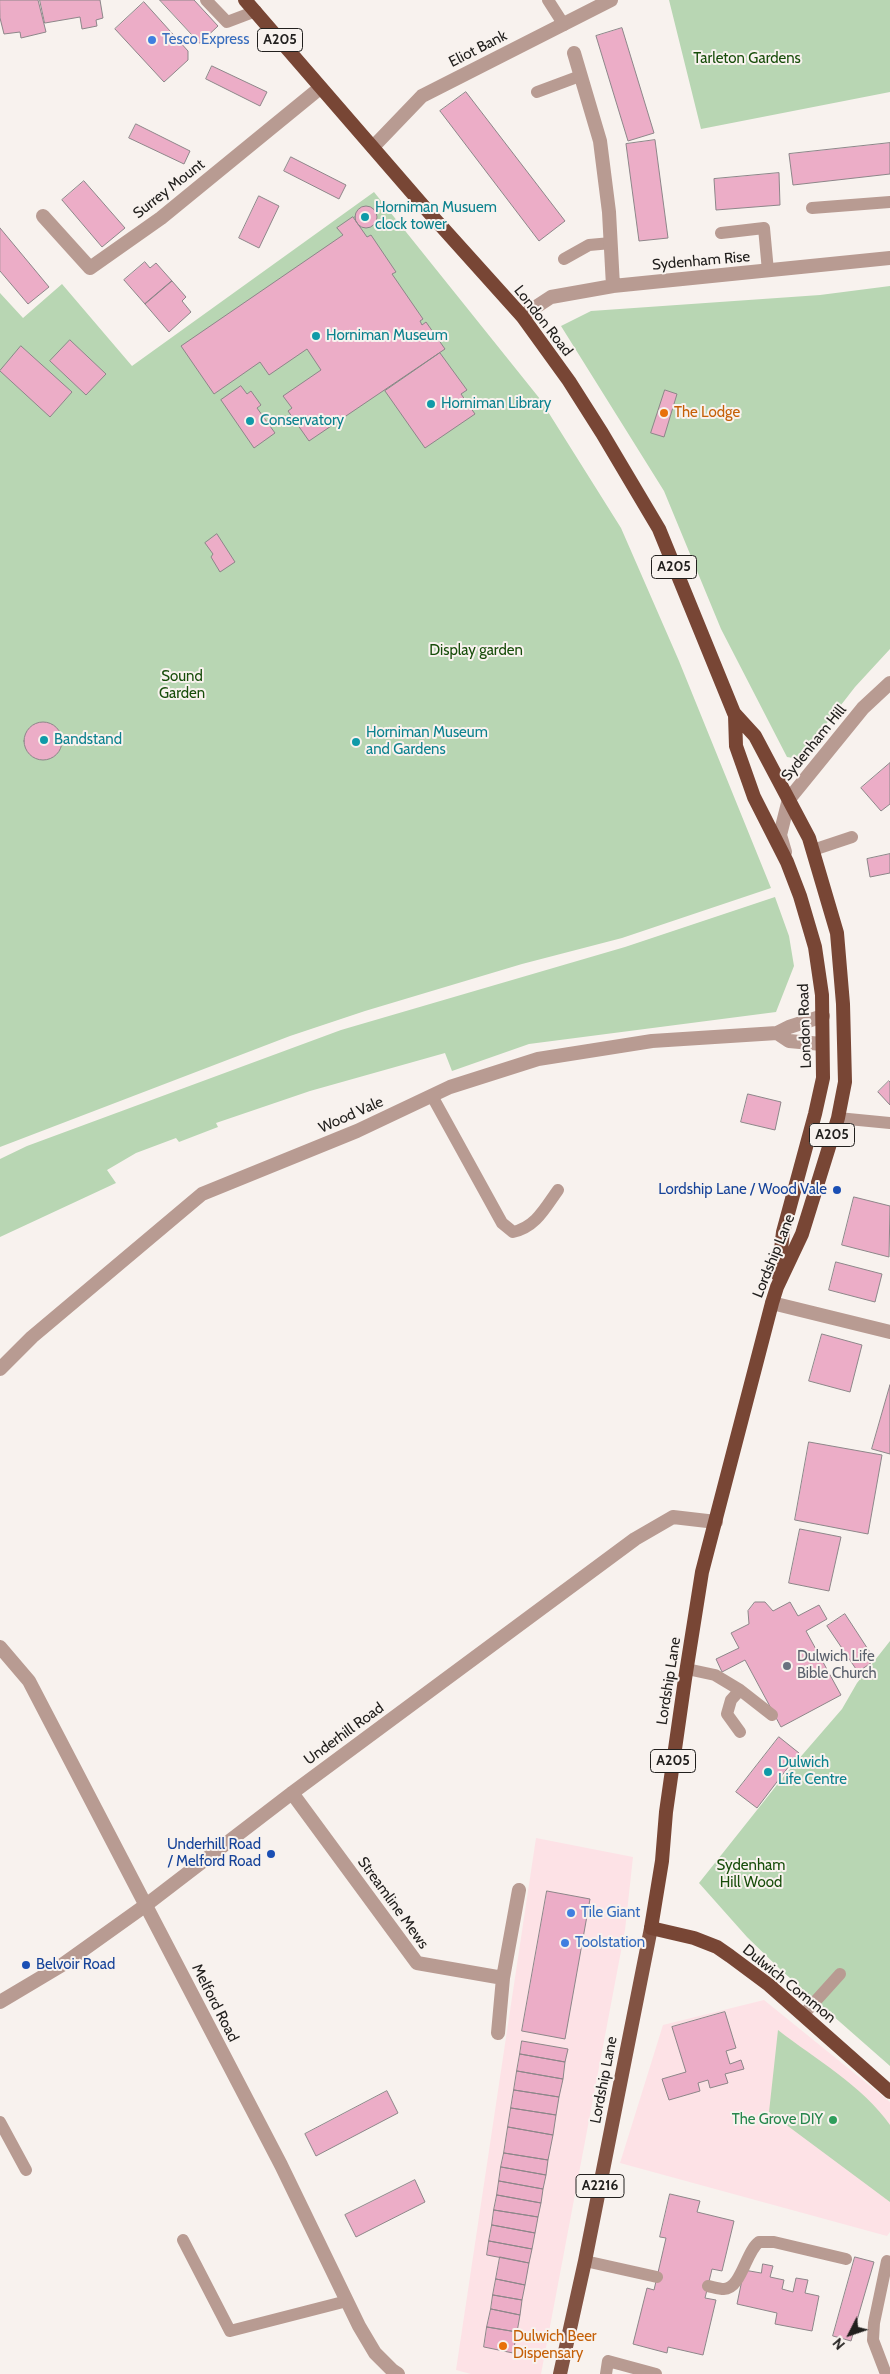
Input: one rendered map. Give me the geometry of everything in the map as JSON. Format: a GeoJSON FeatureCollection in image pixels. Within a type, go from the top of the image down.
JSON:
{"type":"FeatureCollection","features":[{"type":"Feature","properties":{"kind":"highway","name":"London Road"},"geometry":{"type":"LineString","coordinates":[[245,0],[320,88],[522,316],[595,422],[658,529],[735,715],[736,746],[754,797],[787,862],[815,947],[822,995],[823,1078],[783,1232],[777,1286]]}},
{"type":"Feature","properties":{"kind":"highway","name":"London Road"},"geometry":{"type":"LineString","coordinates":[[735,715],[755,736],[789,799],[813,850],[837,933],[845,1034]]}},
{"type":"Feature","properties":{"kind":"highway","name":"Lordship Lane"},"geometry":{"type":"LineString","coordinates":[[651,1928],[662,1861],[666,1812],[686,1668],[702,1572],[777,1286],[802,1234],[838,1118],[844,1082],[845,1034]]}},
{"type":"Feature","properties":{"kind":"highway","name":"Dulwich Common"},"geometry":{"type":"LineString","coordinates":[[651,1928],[694,1938],[717,1948],[769,1986],[890,2092]]}},
{"type":"Feature","properties":{"kind":"main road","name":"Lordship Lane"},"geometry":{"type":"LineString","coordinates":[[560,2374],[585,2261],[651,1928]]}},
{"type":"Feature","properties":{"kind":"street","name":"Eliot Bank"},"geometry":{"type":"LineString","coordinates":[[373,147],[422,96],[611,0]]}},
{"type":"Feature","properties":{"kind":"street"},"geometry":{"type":"LineString","coordinates":[[574,53],[600,141],[614,286]]}},
{"type":"Feature","properties":{"kind":"street","name":"Surrey Mount"},"geometry":{"type":"LineString","coordinates":[[43,216],[90,268],[160,218],[320,88]]}},
{"type":"Feature","properties":{"kind":"street","name":"Sydenham Rise"},"geometry":{"type":"LineString","coordinates":[[522,316],[551,297],[614,286],[890,258]]}},
{"type":"Feature","properties":{"kind":"street","name":"Sydenham Hill"},"geometry":{"type":"LineString","coordinates":[[787,862],[780,835],[789,799],[863,708],[890,683]]}},
{"type":"Feature","properties":{"kind":"street","name":"Wood Vale"},"geometry":{"type":"LineString","coordinates":[[0,1369],[32,1337],[202,1194],[357,1131],[450,1087],[538,1059],[652,1041],[777,1033],[789,1026],[823,1016]]}},
{"type":"Feature","properties":{"kind":"street","name":"Wood Vale"},"geometry":{"type":"LineString","coordinates":[[777,1033],[788,1041],[822,1044]]}},
{"type":"Feature","properties":{"kind":"street"},"geometry":{"type":"LineString","coordinates":[[772,1303],[890,1332]]}},
{"type":"Feature","properties":{"kind":"street","name":"Underhill Road"},"geometry":{"type":"LineString","coordinates":[[0,2002],[62,1965],[146,1905],[292,1793],[635,1539],[673,1517],[716,1522]]}},
{"type":"Feature","properties":{"kind":"street","name":"Melford Road"},"geometry":{"type":"LineString","coordinates":[[0,1647],[29,1681],[281,2165],[347,2301],[375,2353],[398,2374]]}},
{"type":"Feature","properties":{"kind":"street","name":"Streamline Mews"},"geometry":{"type":"LineString","coordinates":[[292,1793],[417,1963],[503,1978]]}},
{"type":"Feature","properties":{"kind":"street"},"geometry":{"type":"LineString","coordinates":[[498,2034],[503,1978],[519,1890]]}},
{"type":"Feature","properties":{"kind":"lane"},"geometry":{"type":"LineString","coordinates":[[206,0],[227,22],[256,11]]}},
{"type":"Feature","properties":{"kind":"lane"},"geometry":{"type":"LineString","coordinates":[[548,0],[564,24]]}},
{"type":"Feature","properties":{"kind":"lane"},"geometry":{"type":"LineString","coordinates":[[537,92],[580,76]]}},
{"type":"Feature","properties":{"kind":"lane"},"geometry":{"type":"LineString","coordinates":[[812,208],[890,202]]}},
{"type":"Feature","properties":{"kind":"lane"},"geometry":{"type":"LineString","coordinates":[[721,233],[764,228],[768,271]]}},
{"type":"Feature","properties":{"kind":"lane"},"geometry":{"type":"LineString","coordinates":[[564,260],[589,245],[611,243]]}},
{"type":"Feature","properties":{"kind":"lane"},"geometry":{"type":"LineString","coordinates":[[813,850],[852,837]]}},
{"type":"Feature","properties":{"kind":"lane"},"geometry":{"type":"LineString","coordinates":[[432,1096],[502,1223],[513,1232],[525,1230],[535,1221],[558,1190]]}},
{"type":"Feature","properties":{"kind":"lane"},"geometry":{"type":"LineString","coordinates":[[838,1118],[890,1123]]}},
{"type":"Feature","properties":{"kind":"lane"},"geometry":{"type":"LineString","coordinates":[[686,1668],[715,1675],[740,1690],[772,1715]]}},
{"type":"Feature","properties":{"kind":"lane"},"geometry":{"type":"LineString","coordinates":[[740,1690],[731,1700],[727,1714],[740,1732]]}},
{"type":"Feature","properties":{"kind":"lane"},"geometry":{"type":"LineString","coordinates":[[803,2015],[840,1974]]}},
{"type":"Feature","properties":{"kind":"lane"},"geometry":{"type":"LineString","coordinates":[[0,2122],[26,2170]]}},
{"type":"Feature","properties":{"kind":"lane"},"geometry":{"type":"LineString","coordinates":[[183,2240],[230,2331],[347,2301]]}},
{"type":"Feature","properties":{"kind":"lane"},"geometry":{"type":"LineString","coordinates":[[708,2286],[725,2290],[731,2287],[738,2280],[751,2250],[759,2242],[774,2242],[846,2259]]}},
{"type":"Feature","properties":{"kind":"lane"},"geometry":{"type":"LineString","coordinates":[[585,2261],[657,2277]]}},
{"type":"Feature","properties":{"kind":"lane"},"geometry":{"type":"LineString","coordinates":[[886,2374],[873,2340],[874,2323],[887,2261]]}},
{"type":"Feature","properties":{"kind":"lane"},"geometry":{"type":"LineString","coordinates":[[606,2374],[608,2361],[656,2374]]}},
{"type":"Feature","properties":{"kind":"shaded area"},"geometry":{"type":"Polygon","coordinates":[[[536,1838],[633,1857],[625,1930],[541,2374],[471,2374],[456,2370],[536,1838]]]}},
{"type":"Feature","properties":{"kind":"shaded area"},"geometry":{"type":"Polygon","coordinates":[[[764,2000],[890,2102],[890,2232],[887,2236],[620,2163],[663,2025],[764,2000]]]}},
{"type":"Feature","properties":{"kind":"green space","name":"Tarleton Gardens"},"geometry":{"type":"Polygon","coordinates":[[[669,0],[890,0],[890,92],[701,129],[669,0]]]}},
{"type":"Feature","properties":{"kind":"green space","name":"Horniman Museum and Gardens"},"geometry":{"type":"Polygon","coordinates":[[[374,192],[540,399],[621,528],[679,661],[771,888],[622,938],[522,964],[365,1011],[290,1036],[0,1147],[0,293],[23,318],[62,284],[132,366],[374,192]]]}},
{"type":"Feature","properties":{"kind":"green space"},"geometry":{"type":"Polygon","coordinates":[[[890,286],[890,649],[855,687],[799,759],[787,757],[721,629],[664,491],[561,326],[591,311],[820,295],[890,286]]]}},
{"type":"Feature","properties":{"kind":"green space"},"geometry":{"type":"Polygon","coordinates":[[[775,897],[789,936],[794,966],[776,1012],[529,1044],[452,1071],[445,1053],[310,1091],[216,1123],[218,1127],[179,1142],[176,1138],[136,1153],[107,1170],[116,1183],[0,1237],[0,1159],[27,1146],[341,1030],[625,947],[775,897]]]}},
{"type":"Feature","properties":{"kind":"green space","name":"Sydenham Hill Wood"},"geometry":{"type":"Polygon","coordinates":[[[890,1641],[890,2066],[782,1971],[747,1937],[699,1883],[784,1776],[842,1709],[857,1683],[890,1641]]]}},
{"type":"Feature","properties":{"kind":"green space","name":"The Grove DIY"},"geometry":{"type":"Polygon","coordinates":[[[778,2030],[852,2085],[879,2111],[890,2125],[890,2202],[769,2112],[778,2030]]]}},
{"type":"Feature","properties":{"kind":"building"},"geometry":{"type":"Polygon","coordinates":[[[0,0],[38,0],[46,32],[21,38],[20,32],[4,34],[0,18],[0,0]]]}},
{"type":"Feature","properties":{"kind":"building"},"geometry":{"type":"Polygon","coordinates":[[[40,0],[100,0],[103,18],[96,20],[97,26],[82,29],[80,17],[45,23],[40,0]]]}},
{"type":"Feature","properties":{"kind":"building"},"geometry":{"type":"Polygon","coordinates":[[[160,0],[194,0],[218,26],[200,43],[160,0]]]}},
{"type":"Feature","properties":{"kind":"building","name":"Tesco Express"},"geometry":{"type":"Polygon","coordinates":[[[144,2],[188,51],[188,60],[164,82],[115,29],[144,2]]]}},
{"type":"Feature","properties":{"kind":"building"},"geometry":{"type":"Polygon","coordinates":[[[622,28],[654,133],[628,141],[596,36],[622,28]]]}},
{"type":"Feature","properties":{"kind":"building"},"geometry":{"type":"Polygon","coordinates":[[[212,66],[267,92],[260,106],[206,79],[212,66]]]}},
{"type":"Feature","properties":{"kind":"building"},"geometry":{"type":"Polygon","coordinates":[[[466,92],[565,221],[539,241],[440,111],[466,92]]]}},
{"type":"Feature","properties":{"kind":"building"},"geometry":{"type":"Polygon","coordinates":[[[136,124],[190,151],[184,164],[129,138],[136,124]]]}},
{"type":"Feature","properties":{"kind":"building"},"geometry":{"type":"Polygon","coordinates":[[[655,140],[668,238],[639,241],[626,144],[655,140]]]}},
{"type":"Feature","properties":{"kind":"building"},"geometry":{"type":"Polygon","coordinates":[[[890,143],[890,174],[793,185],[789,154],[890,143]]]}},
{"type":"Feature","properties":{"kind":"building"},"geometry":{"type":"Polygon","coordinates":[[[291,157],[346,185],[339,199],[284,171],[291,157]]]}},
{"type":"Feature","properties":{"kind":"building"},"geometry":{"type":"Polygon","coordinates":[[[779,173],[780,205],[716,210],[714,179],[779,173]]]}},
{"type":"Feature","properties":{"kind":"building"},"geometry":{"type":"Polygon","coordinates":[[[84,181],[125,228],[102,247],[62,200],[84,181]]]}},
{"type":"Feature","properties":{"kind":"building"},"geometry":{"type":"Polygon","coordinates":[[[259,196],[279,206],[259,248],[239,238],[259,196]]]}},
{"type":"Feature","properties":{"kind":"building","name":"Horniman Musuem clock tower"},"geometry":{"type":"Polygon","coordinates":[[[366,206],[374,209],[377,217],[374,225],[366,228],[358,225],[355,217],[358,209],[366,206]]]}},
{"type":"Feature","properties":{"kind":"building","name":"Horniman Museum"},"geometry":{"type":"Polygon","coordinates":[[[353,217],[367,237],[371,235],[396,272],[392,274],[423,319],[420,321],[422,325],[426,322],[445,349],[309,441],[288,411],[292,408],[283,396],[321,370],[307,349],[269,375],[260,362],[214,394],[181,346],[343,235],[337,228],[353,217]]]}},
{"type":"Feature","properties":{"kind":"building"},"geometry":{"type":"Polygon","coordinates":[[[0,228],[49,287],[28,304],[0,271],[0,228]]]}},
{"type":"Feature","properties":{"kind":"building"},"geometry":{"type":"Polygon","coordinates":[[[145,262],[150,268],[156,263],[172,281],[145,304],[124,280],[145,262]]]}},
{"type":"Feature","properties":{"kind":"building"},"geometry":{"type":"Polygon","coordinates":[[[172,281],[186,297],[182,301],[191,312],[169,332],[145,304],[172,281]]]}},
{"type":"Feature","properties":{"kind":"building"},"geometry":{"type":"Polygon","coordinates":[[[70,340],[106,374],[86,395],[50,361],[70,340]]]}},
{"type":"Feature","properties":{"kind":"building"},"geometry":{"type":"Polygon","coordinates":[[[21,346],[72,392],[50,417],[0,371],[21,346]]]}},
{"type":"Feature","properties":{"kind":"building","name":"Horniman Library"},"geometry":{"type":"Polygon","coordinates":[[[440,353],[467,390],[461,394],[475,414],[425,448],[385,391],[440,353]]]}},
{"type":"Feature","properties":{"kind":"building","name":"Conservatory"},"geometry":{"type":"Polygon","coordinates":[[[241,386],[247,394],[251,391],[261,405],[257,408],[275,433],[254,448],[221,400],[241,386]]]}},
{"type":"Feature","properties":{"kind":"building","name":"The Lodge"},"geometry":{"type":"Polygon","coordinates":[[[665,390],[677,394],[664,437],[651,433],[665,390]]]}},
{"type":"Feature","properties":{"kind":"building"},"geometry":{"type":"Polygon","coordinates":[[[217,534],[235,562],[220,572],[211,557],[213,554],[205,543],[217,534]]]}},
{"type":"Feature","properties":{"kind":"building","name":"Bandstand"},"geometry":{"type":"Polygon","coordinates":[[[43,722],[56,728],[62,741],[56,754],[43,760],[30,754],[24,741],[30,728],[43,722]]]}},
{"type":"Feature","properties":{"kind":"building"},"geometry":{"type":"Polygon","coordinates":[[[890,763],[890,804],[881,811],[861,788],[890,763]]]}},
{"type":"Feature","properties":{"kind":"building"},"geometry":{"type":"Polygon","coordinates":[[[890,854],[890,873],[870,877],[867,859],[890,854]]]}},
{"type":"Feature","properties":{"kind":"building"},"geometry":{"type":"Polygon","coordinates":[[[890,1082],[890,1105],[878,1092],[890,1082]]]}},
{"type":"Feature","properties":{"kind":"building"},"geometry":{"type":"Polygon","coordinates":[[[748,1094],[781,1102],[775,1130],[741,1122],[748,1094]]]}},
{"type":"Feature","properties":{"kind":"building"},"geometry":{"type":"Polygon","coordinates":[[[854,1197],[890,1206],[889,1257],[842,1245],[854,1197]]]}},
{"type":"Feature","properties":{"kind":"building"},"geometry":{"type":"Polygon","coordinates":[[[836,1262],[882,1274],[875,1302],[829,1290],[836,1262]]]}},
{"type":"Feature","properties":{"kind":"building"},"geometry":{"type":"Polygon","coordinates":[[[822,1334],[862,1345],[850,1392],[809,1381],[822,1334]]]}},
{"type":"Feature","properties":{"kind":"building"},"geometry":{"type":"Polygon","coordinates":[[[890,1385],[890,1454],[872,1449],[890,1385]]]}},
{"type":"Feature","properties":{"kind":"building"},"geometry":{"type":"Polygon","coordinates":[[[809,1442],[882,1455],[868,1534],[795,1520],[809,1442]]]}},
{"type":"Feature","properties":{"kind":"building"},"geometry":{"type":"Polygon","coordinates":[[[800,1529],[841,1537],[829,1591],[789,1583],[800,1529]]]}},
{"type":"Feature","properties":{"kind":"building","name":"Dulwich Life Bible Church"},"geometry":{"type":"Polygon","coordinates":[[[755,1602],[765,1602],[773,1611],[790,1602],[798,1616],[819,1605],[827,1619],[806,1631],[841,1695],[781,1727],[745,1660],[722,1672],[716,1659],[739,1648],[731,1633],[749,1624],[748,1611],[755,1602]]]}},
{"type":"Feature","properties":{"kind":"building"},"geometry":{"type":"Polygon","coordinates":[[[845,1614],[875,1660],[858,1672],[827,1626],[845,1614]]]}},
{"type":"Feature","properties":{"kind":"building","name":"Dulwich Life Centre"},"geometry":{"type":"Polygon","coordinates":[[[779,1737],[799,1753],[757,1808],[736,1792],[779,1737]]]}},
{"type":"Feature","properties":{"kind":"building"},"geometry":{"type":"Polygon","coordinates":[[[547,1891],[590,1899],[565,2039],[522,2031],[547,1891]]]}},
{"type":"Feature","properties":{"kind":"building"},"geometry":{"type":"Polygon","coordinates":[[[725,2012],[736,2048],[726,2051],[730,2064],[741,2060],[744,2069],[725,2074],[728,2083],[710,2088],[708,2080],[698,2083],[700,2091],[669,2100],[662,2079],[686,2072],[672,2027],[725,2012]]]}},
{"type":"Feature","properties":{"kind":"building"},"geometry":{"type":"Polygon","coordinates":[[[522,2041],[568,2049],[565,2062],[520,2054],[522,2041]]]}},
{"type":"Feature","properties":{"kind":"building"},"geometry":{"type":"Polygon","coordinates":[[[520,2054],[565,2062],[563,2079],[517,2071],[520,2054]]]}},
{"type":"Feature","properties":{"kind":"building"},"geometry":{"type":"Polygon","coordinates":[[[517,2071],[563,2079],[559,2097],[514,2090],[517,2071]]]}},
{"type":"Feature","properties":{"kind":"building"},"geometry":{"type":"Polygon","coordinates":[[[514,2090],[559,2097],[556,2115],[511,2108],[514,2090]]]}},
{"type":"Feature","properties":{"kind":"building"},"geometry":{"type":"Polygon","coordinates":[[[387,2091],[398,2113],[316,2156],[305,2134],[387,2091]]]}},
{"type":"Feature","properties":{"kind":"building"},"geometry":{"type":"Polygon","coordinates":[[[511,2108],[556,2115],[553,2135],[508,2127],[511,2108]]]}},
{"type":"Feature","properties":{"kind":"building"},"geometry":{"type":"Polygon","coordinates":[[[508,2127],[553,2135],[548,2160],[504,2153],[508,2127]]]}},
{"type":"Feature","properties":{"kind":"building"},"geometry":{"type":"Polygon","coordinates":[[[504,2153],[548,2160],[546,2175],[501,2167],[504,2153]]]}},
{"type":"Feature","properties":{"kind":"building"},"geometry":{"type":"Polygon","coordinates":[[[501,2167],[546,2175],[543,2189],[499,2181],[501,2167]]]}},
{"type":"Feature","properties":{"kind":"building"},"geometry":{"type":"Polygon","coordinates":[[[415,2180],[425,2202],[356,2237],[345,2215],[415,2180]]]}},
{"type":"Feature","properties":{"kind":"building"},"geometry":{"type":"Polygon","coordinates":[[[499,2181],[543,2189],[541,2203],[497,2195],[499,2181]]]}},
{"type":"Feature","properties":{"kind":"building"},"geometry":{"type":"Polygon","coordinates":[[[670,2194],[700,2201],[697,2212],[734,2221],[722,2271],[712,2269],[705,2298],[716,2300],[703,2355],[668,2347],[667,2353],[633,2344],[647,2288],[654,2290],[666,2238],[660,2237],[670,2194]]]}},
{"type":"Feature","properties":{"kind":"building"},"geometry":{"type":"Polygon","coordinates":[[[497,2195],[541,2203],[538,2217],[494,2210],[497,2195]]]}},
{"type":"Feature","properties":{"kind":"building"},"geometry":{"type":"Polygon","coordinates":[[[494,2210],[538,2217],[535,2233],[492,2225],[494,2210]]]}},
{"type":"Feature","properties":{"kind":"building"},"geometry":{"type":"Polygon","coordinates":[[[492,2225],[535,2233],[532,2249],[489,2241],[492,2225]]]}},
{"type":"Feature","properties":{"kind":"building"},"geometry":{"type":"Polygon","coordinates":[[[489,2241],[532,2249],[529,2263],[487,2255],[489,2241]]]}},
{"type":"Feature","properties":{"kind":"building"},"geometry":{"type":"Polygon","coordinates":[[[500,2257],[529,2263],[525,2285],[496,2279],[500,2257]]]}},
{"type":"Feature","properties":{"kind":"building"},"geometry":{"type":"Polygon","coordinates":[[[855,2257],[874,2262],[851,2341],[833,2336],[855,2257]]]}},
{"type":"Feature","properties":{"kind":"building"},"geometry":{"type":"Polygon","coordinates":[[[763,2264],[773,2266],[770,2277],[784,2280],[782,2289],[793,2292],[796,2278],[808,2280],[805,2293],[819,2296],[812,2331],[775,2324],[777,2313],[737,2304],[744,2270],[761,2273],[763,2264]]]}},
{"type":"Feature","properties":{"kind":"building"},"geometry":{"type":"Polygon","coordinates":[[[496,2279],[525,2285],[522,2300],[493,2295],[496,2279]]]}},
{"type":"Feature","properties":{"kind":"building"},"geometry":{"type":"Polygon","coordinates":[[[493,2295],[522,2300],[520,2315],[491,2309],[493,2295]]]}},
{"type":"Feature","properties":{"kind":"building"},"geometry":{"type":"Polygon","coordinates":[[[491,2309],[520,2315],[517,2332],[487,2327],[491,2309]]]}},
{"type":"Feature","properties":{"kind":"building"},"geometry":{"type":"Polygon","coordinates":[[[487,2327],[517,2332],[513,2353],[484,2347],[487,2327]]]}},
{"type":"Feature","properties":{"kind":"place","name":"Tesco Express"},"geometry":{"type":"Point","coordinates":[152,40]}},
{"type":"Feature","properties":{"kind":"place","name":"Horniman Musuem clock tower"},"geometry":{"type":"Point","coordinates":[365,217]}},
{"type":"Feature","properties":{"kind":"place","name":"Horniman Museum"},"geometry":{"type":"Point","coordinates":[316,336]}},
{"type":"Feature","properties":{"kind":"place","name":"Horniman Library"},"geometry":{"type":"Point","coordinates":[431,404]}},
{"type":"Feature","properties":{"kind":"place","name":"The Lodge"},"geometry":{"type":"Point","coordinates":[664,413]}},
{"type":"Feature","properties":{"kind":"place","name":"Conservatory"},"geometry":{"type":"Point","coordinates":[250,421]}},
{"type":"Feature","properties":{"kind":"place","name":"Bandstand"},"geometry":{"type":"Point","coordinates":[44,740]}},
{"type":"Feature","properties":{"kind":"place","name":"Horniman Museum and Gardens"},"geometry":{"type":"Point","coordinates":[356,742]}},
{"type":"Feature","properties":{"kind":"place","name":"Lordship Lane / Wood Vale"},"geometry":{"type":"Point","coordinates":[837,1190]}},
{"type":"Feature","properties":{"kind":"place","name":"Dulwich Life Bible Church"},"geometry":{"type":"Point","coordinates":[787,1666]}},
{"type":"Feature","properties":{"kind":"place","name":"Dulwich Life Centre"},"geometry":{"type":"Point","coordinates":[768,1772]}},
{"type":"Feature","properties":{"kind":"place","name":"Underhill Road / Melford Road"},"geometry":{"type":"Point","coordinates":[271,1854]}},
{"type":"Feature","properties":{"kind":"place","name":"Tile Giant"},"geometry":{"type":"Point","coordinates":[571,1913]}},
{"type":"Feature","properties":{"kind":"place","name":"Toolstation"},"geometry":{"type":"Point","coordinates":[565,1943]}},
{"type":"Feature","properties":{"kind":"place","name":"Belvoir Road"},"geometry":{"type":"Point","coordinates":[26,1965]}},
{"type":"Feature","properties":{"kind":"place","name":"The Grove DIY"},"geometry":{"type":"Point","coordinates":[833,2120]}},
{"type":"Feature","properties":{"kind":"place","name":"Dulwich Beer Dispensary"},"geometry":{"type":"Point","coordinates":[503,2346]}},
{"type":"Feature","properties":{"kind":"park label","name":"Display garden"},"geometry":{"type":"Point","coordinates":[476,651]}},
{"type":"Feature","properties":{"kind":"park label","name":"Sound Garden"},"geometry":{"type":"Point","coordinates":[182,686]}}]}
